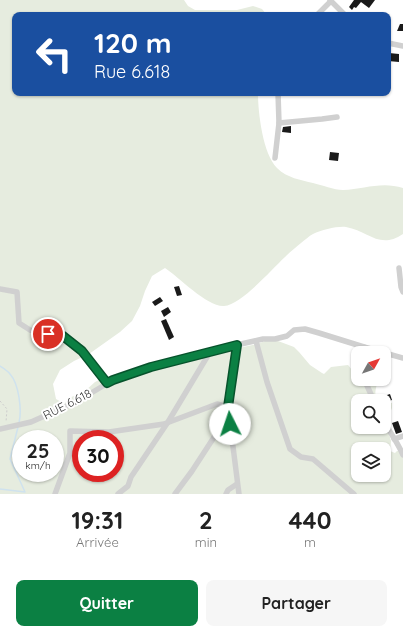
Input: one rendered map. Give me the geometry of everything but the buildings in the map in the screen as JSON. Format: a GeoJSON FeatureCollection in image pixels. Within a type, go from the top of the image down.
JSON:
{"type":"FeatureCollection","features":[{"type":"Feature","properties":{"kind":"street"},"geometry":{"type":"LineString","coordinates":[[320,12],[330,0],[342,12]]}},
{"type":"Feature","properties":{"kind":"street"},"geometry":{"type":"LineString","coordinates":[[391,44],[403,46]]}},
{"type":"Feature","properties":{"kind":"street"},"geometry":{"type":"LineString","coordinates":[[275,158],[279,123],[278,96]]}},
{"type":"Feature","properties":{"kind":"street"},"geometry":{"type":"LineString","coordinates":[[279,123],[322,120],[338,117]]}},
{"type":"Feature","properties":{"kind":"street"},"geometry":{"type":"LineString","coordinates":[[399,268],[401,288],[403,292]]}},
{"type":"Feature","properties":{"kind":"street"},"geometry":{"type":"LineString","coordinates":[[0,289],[17,292],[19,323],[30,330],[63,336],[82,351],[107,383]]}},
{"type":"Feature","properties":{"kind":"street","name":"RUE 6.618"},"geometry":{"type":"LineString","coordinates":[[3,428],[31,422],[76,402],[113,380],[151,367],[237,345],[287,336],[294,330],[305,329],[361,346]]}},
{"type":"Feature","properties":{"kind":"street"},"geometry":{"type":"LineString","coordinates":[[256,341],[266,382],[290,449],[301,457],[313,459],[354,494]]}},
{"type":"Feature","properties":{"kind":"street"},"geometry":{"type":"LineString","coordinates":[[237,345],[228,407],[239,494]]}},
{"type":"Feature","properties":{"kind":"street"},"geometry":{"type":"LineString","coordinates":[[118,494],[128,486],[131,477],[168,422],[210,352]]}},
{"type":"Feature","properties":{"kind":"street","name":"RUE 6.618"},"geometry":{"type":"LineString","coordinates":[[391,355],[403,358]]}},
{"type":"Feature","properties":{"kind":"street"},"geometry":{"type":"LineString","coordinates":[[55,494],[70,453],[70,431],[109,432],[168,422],[217,404],[228,407]]}},
{"type":"Feature","properties":{"kind":"street"},"geometry":{"type":"LineString","coordinates":[[175,494],[220,428],[230,424]]}},
{"type":"Feature","properties":{"kind":"street"},"geometry":{"type":"LineString","coordinates":[[391,434],[399,445],[403,455]]}},
{"type":"Feature","properties":{"kind":"street"},"geometry":{"type":"LineString","coordinates":[[394,439],[403,436]]}},
{"type":"Feature","properties":{"kind":"street"},"geometry":{"type":"LineString","coordinates":[[226,494],[228,490],[237,484]]}},
{"type":"Feature","properties":{"kind":"path"},"geometry":{"type":"LineString","coordinates":[[0,401],[7,409],[3,428]]}},
{"type":"Feature","properties":{"kind":"shaded area"},"geometry":{"type":"Polygon","coordinates":[[[0,0],[184,0],[188,6],[195,10],[237,10],[253,6],[262,9],[264,12],[12,12],[12,96],[258,96],[260,122],[268,153],[272,162],[285,174],[294,178],[339,190],[380,185],[403,188],[403,234],[395,238],[380,240],[346,227],[334,228],[317,233],[310,236],[291,251],[248,293],[231,304],[224,306],[210,302],[193,291],[165,268],[152,276],[140,306],[132,321],[120,332],[89,354],[60,370],[53,384],[56,399],[65,404],[67,399],[85,391],[101,379],[128,372],[146,365],[160,364],[220,352],[257,344],[268,340],[278,341],[294,347],[310,365],[324,374],[331,367],[348,365],[351,369],[351,386],[376,386],[375,394],[351,394],[351,434],[389,434],[391,442],[351,442],[351,482],[391,482],[391,451],[395,453],[397,451],[403,451],[403,494],[0,494],[0,0]]]}},
{"type":"Feature","properties":{"kind":"waterway"},"geometry":{"type":"LineString","coordinates":[[0,366],[9,373],[16,384],[20,404],[19,423]]}},
{"type":"Feature","properties":{"kind":"waterway"},"geometry":{"type":"LineString","coordinates":[[0,489],[25,492],[10,459],[18,427]]}},
{"type":"Feature","properties":{"kind":"route"},"geometry":{"type":"LineString","coordinates":[[48,334],[63,336],[82,351],[107,383],[151,367],[237,345],[228,407],[230,424]]}}]}
